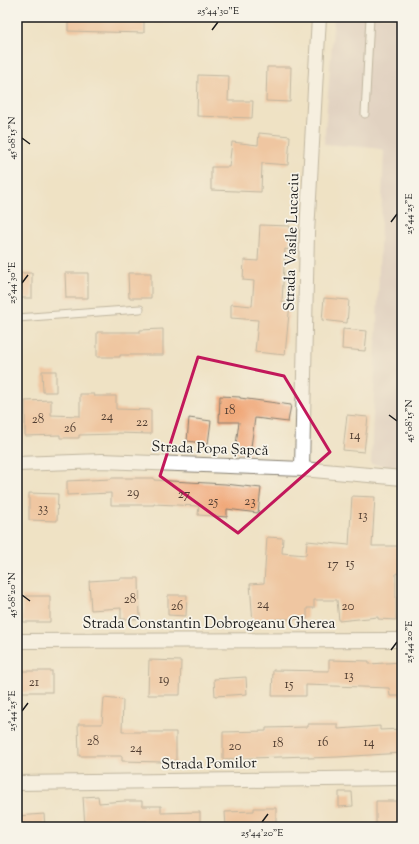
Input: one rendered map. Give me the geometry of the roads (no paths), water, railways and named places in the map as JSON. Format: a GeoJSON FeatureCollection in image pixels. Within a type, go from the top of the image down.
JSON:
{"type":"FeatureCollection","features":[{"type":"Feature","properties":{"kind":"street","name":"Strada Vasile Lucaciu"},"geometry":{"type":"LineString","coordinates":[[302,469],[307,233],[318,17]]}},
{"type":"Feature","properties":{"kind":"street","name":"Strada Popa Șapcă"},"geometry":{"type":"LineString","coordinates":[[17,464],[102,461],[302,469],[402,478]]}},
{"type":"Feature","properties":{"kind":"street","name":"Strada Constantin Dobrogeanu Gherea"},"geometry":{"type":"LineString","coordinates":[[17,641],[402,640]]}},
{"type":"Feature","properties":{"kind":"street","name":"Strada Pomilor"},"geometry":{"type":"LineString","coordinates":[[17,783],[402,778]]}},
{"type":"Feature","properties":{"kind":"lane"},"geometry":{"type":"LineString","coordinates":[[365,114],[370,17]]}},
{"type":"Feature","properties":{"kind":"lane"},"geometry":{"type":"LineString","coordinates":[[17,318],[140,309]]}}]}
